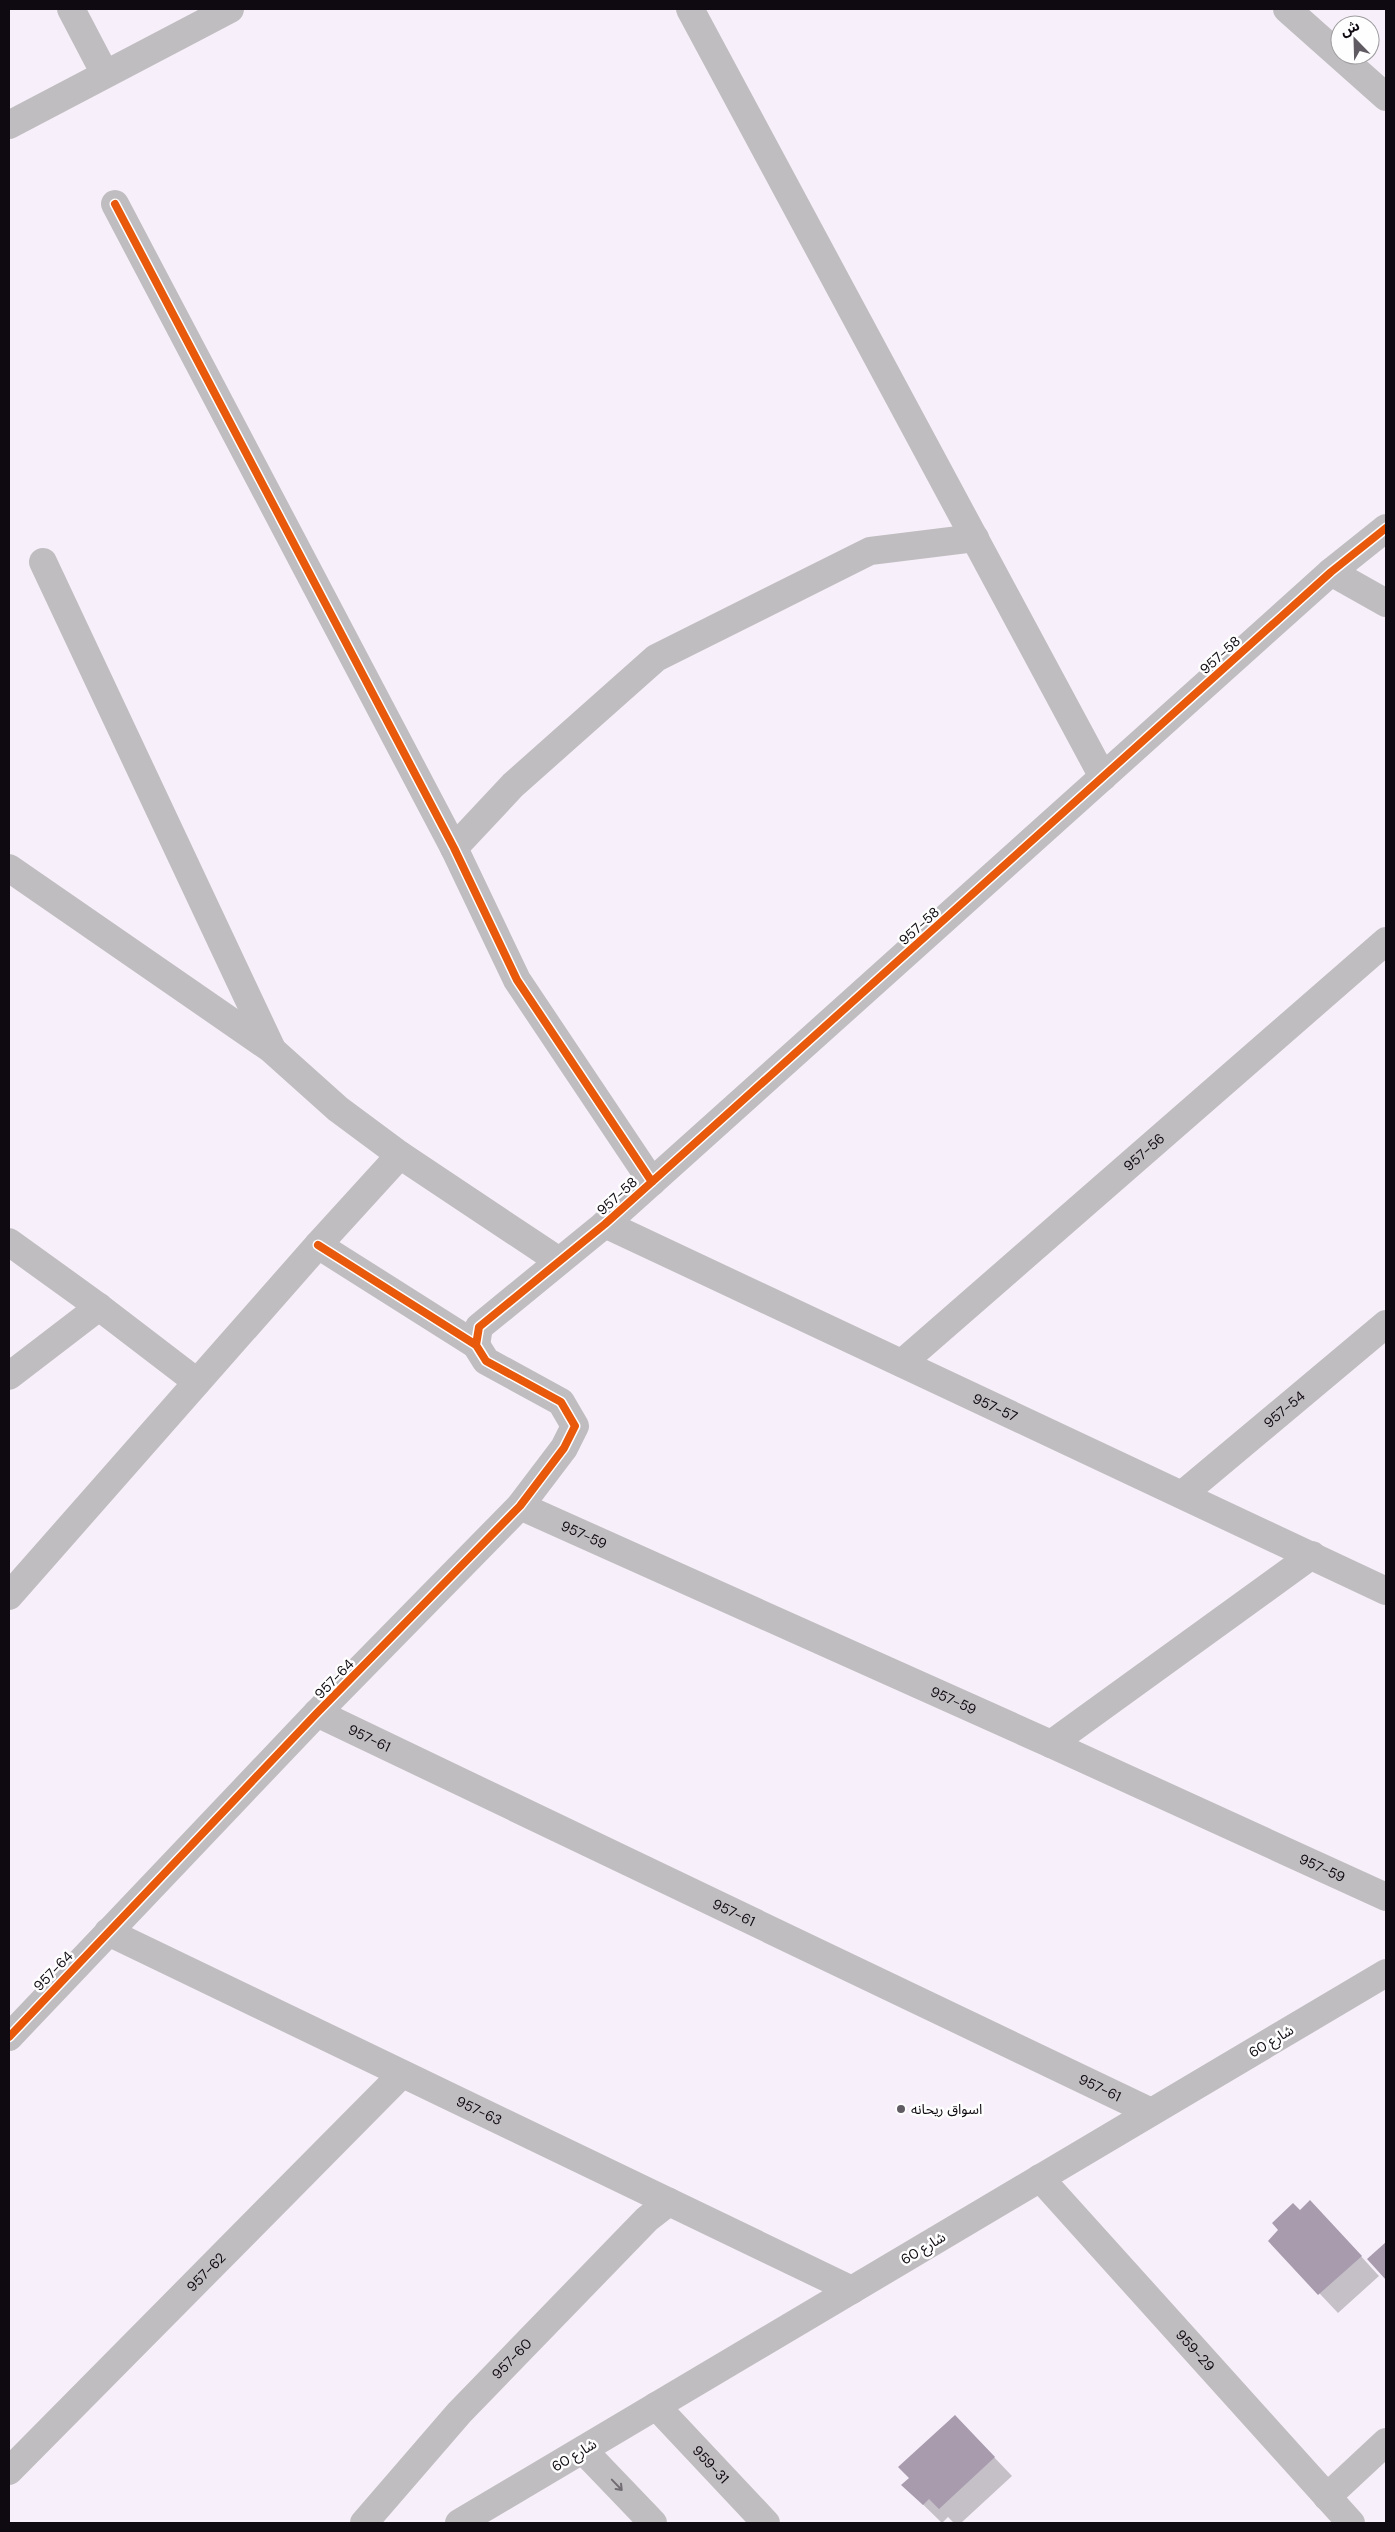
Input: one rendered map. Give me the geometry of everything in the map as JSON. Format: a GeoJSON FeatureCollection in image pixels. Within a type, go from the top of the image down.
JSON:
{"type":"FeatureCollection","features":[{"type":"Feature","properties":{"kind":"street"},"geometry":{"type":"LineString","coordinates":[[71,9],[105,74]]}},
{"type":"Feature","properties":{"kind":"street"},"geometry":{"type":"LineString","coordinates":[[9,125],[230,9]]}},
{"type":"Feature","properties":{"kind":"street"},"geometry":{"type":"LineString","coordinates":[[690,9],[1103,777]]}},
{"type":"Feature","properties":{"kind":"street"},"geometry":{"type":"LineString","coordinates":[[1287,9],[1386,97]]}},
{"type":"Feature","properties":{"kind":"street"},"geometry":{"type":"LineString","coordinates":[[116,204],[454,848],[518,980],[652,1182]]}},
{"type":"Feature","properties":{"kind":"street","name":"957-58"},"geometry":{"type":"LineString","coordinates":[[476,1345],[479,1327],[605,1224],[1331,572],[1386,528]]}},
{"type":"Feature","properties":{"kind":"street"},"geometry":{"type":"LineString","coordinates":[[454,848],[514,785],[656,658],[870,551],[975,538]]}},
{"type":"Feature","properties":{"kind":"street"},"geometry":{"type":"LineString","coordinates":[[43,562],[271,1049]]}},
{"type":"Feature","properties":{"kind":"street"},"geometry":{"type":"LineString","coordinates":[[1331,572],[1386,603]]}},
{"type":"Feature","properties":{"kind":"street"},"geometry":{"type":"LineString","coordinates":[[9,868],[271,1049],[338,1109],[400,1155],[559,1261]]}},
{"type":"Feature","properties":{"kind":"street","name":"957-56"},"geometry":{"type":"LineString","coordinates":[[902,1363],[1386,941]]}},
{"type":"Feature","properties":{"kind":"street"},"geometry":{"type":"LineString","coordinates":[[9,1596],[318,1244],[400,1155]]}},
{"type":"Feature","properties":{"kind":"street","name":"957-57"},"geometry":{"type":"LineString","coordinates":[[605,1224],[1386,1591]]}},
{"type":"Feature","properties":{"kind":"street"},"geometry":{"type":"LineString","coordinates":[[9,1242],[99,1307],[197,1382]]}},
{"type":"Feature","properties":{"kind":"street"},"geometry":{"type":"LineString","coordinates":[[318,1244],[476,1345]]}},
{"type":"Feature","properties":{"kind":"street"},"geometry":{"type":"LineString","coordinates":[[9,1376],[99,1307]]}},
{"type":"Feature","properties":{"kind":"street","name":"957-54"},"geometry":{"type":"LineString","coordinates":[[1183,1494],[1386,1324]]}},
{"type":"Feature","properties":{"kind":"street","name":"957-64"},"geometry":{"type":"LineString","coordinates":[[9,2037],[318,1713],[520,1506],[564,1448],[575,1426],[561,1402],[486,1361],[476,1345]]}},
{"type":"Feature","properties":{"kind":"street","name":"957-59"},"geometry":{"type":"LineString","coordinates":[[520,1506],[1051,1744],[1386,1897]]}},
{"type":"Feature","properties":{"kind":"street"},"geometry":{"type":"LineString","coordinates":[[1051,1744],[1312,1555]]}},
{"type":"Feature","properties":{"kind":"street","name":"957-61"},"geometry":{"type":"LineString","coordinates":[[318,1713],[1152,2112]]}},
{"type":"Feature","properties":{"kind":"street","name":"957-63"},"geometry":{"type":"LineString","coordinates":[[108,1932],[852,2290]]}},
{"type":"Feature","properties":{"kind":"street","name":"شارع 60"},"geometry":{"type":"LineString","coordinates":[[459,2523],[1386,1973]]}},
{"type":"Feature","properties":{"kind":"street","name":"957-62"},"geometry":{"type":"LineString","coordinates":[[9,2471],[402,2074]]}},
{"type":"Feature","properties":{"kind":"street","name":"959-29"},"geometry":{"type":"LineString","coordinates":[[1040,2178],[1350,2523]]}},
{"type":"Feature","properties":{"kind":"street","name":"957-60"},"geometry":{"type":"LineString","coordinates":[[364,2523],[459,2413],[646,2220],[669,2202]]}},
{"type":"Feature","properties":{"kind":"street","name":"959-31"},"geometry":{"type":"LineString","coordinates":[[656,2406],[766,2523]]}},
{"type":"Feature","properties":{"kind":"street"},"geometry":{"type":"LineString","coordinates":[[1327,2497],[1386,2442]]}},
{"type":"Feature","properties":{"kind":"street"},"geometry":{"type":"LineString","coordinates":[[583,2450],[653,2523]]}},
{"type":"Feature","properties":{"kind":"building"},"geometry":{"type":"Polygon","coordinates":[[[1310,2200],[1362,2256],[1318,2295],[1268,2241],[1278,2230],[1272,2223],[1293,2203],[1300,2210],[1310,2200]]]}},
{"type":"Feature","properties":{"kind":"building"},"geometry":{"type":"Polygon","coordinates":[[[1386,2242],[1386,2280],[1367,2259],[1386,2242]]]}},
{"type":"Feature","properties":{"kind":"building"},"geometry":{"type":"Polygon","coordinates":[[[955,2415],[995,2457],[939,2509],[929,2499],[923,2505],[901,2485],[909,2478],[898,2467],[955,2415]]]}},
{"type":"Feature","properties":{"kind":"cycle path"},"geometry":{"type":"LineString","coordinates":[[115,204],[454,848],[517,980],[652,1182]]}},
{"type":"Feature","properties":{"kind":"cycle path"},"geometry":{"type":"LineString","coordinates":[[476,1345],[479,1327],[605,1224],[1331,572],[1386,528]]}},
{"type":"Feature","properties":{"kind":"cycle path"},"geometry":{"type":"LineString","coordinates":[[9,2037],[317,1713],[520,1506],[564,1448],[575,1426],[561,1402],[486,1361],[476,1345],[318,1245]]}},
{"type":"Feature","properties":{"kind":"place","name":"اسواق ريحانه"},"geometry":{"type":"Point","coordinates":[901,2109]}}]}
